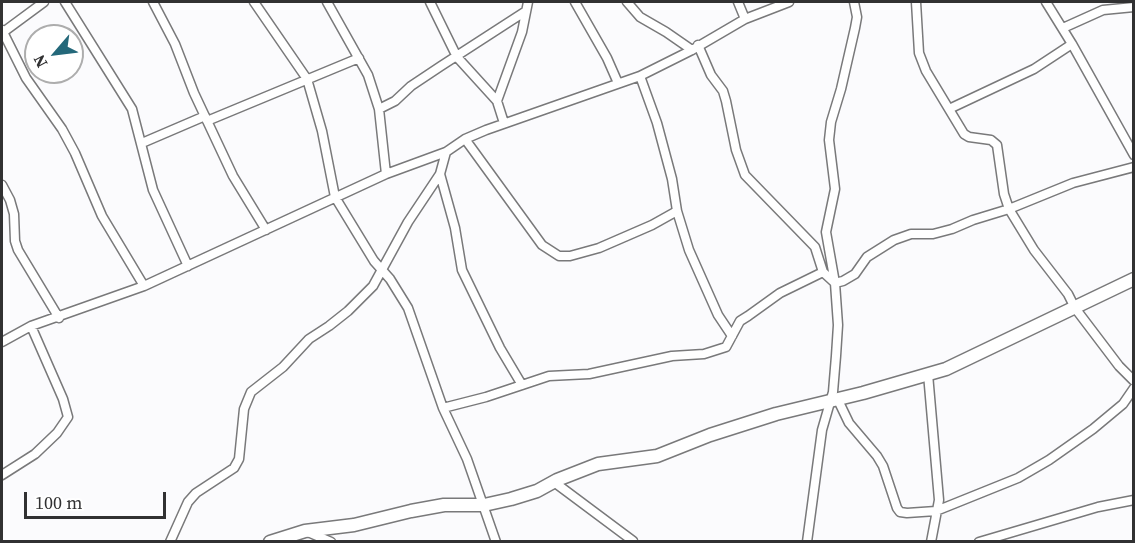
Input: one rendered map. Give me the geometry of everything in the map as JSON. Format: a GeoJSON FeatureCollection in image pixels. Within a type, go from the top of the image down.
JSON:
{"type":"FeatureCollection","features":[{"type":"Feature","properties":{"kind":"street"},"geometry":{"type":"LineString","coordinates":[[44,2],[2,32],[26,78],[62,129],[102,216],[144,286]]}},
{"type":"Feature","properties":{"kind":"street"},"geometry":{"type":"LineString","coordinates":[[65,2],[132,109],[153,190],[188,266]]}},
{"type":"Feature","properties":{"kind":"street"},"geometry":{"type":"LineString","coordinates":[[153,2],[233,176],[266,230]]}},
{"type":"Feature","properties":{"kind":"street"},"geometry":{"type":"LineString","coordinates":[[254,2],[307,79],[322,131],[335,196],[381,271],[390,279],[408,308],[442,408],[466,459],[496,542]]}},
{"type":"Feature","properties":{"kind":"street"},"geometry":{"type":"LineString","coordinates":[[327,2],[368,75],[379,109],[386,174]]}},
{"type":"Feature","properties":{"kind":"street"},"geometry":{"type":"LineString","coordinates":[[430,2],[456,57],[497,101],[504,123]]}},
{"type":"Feature","properties":{"kind":"street"},"geometry":{"type":"LineString","coordinates":[[497,101],[522,33],[528,2]]}},
{"type":"Feature","properties":{"kind":"street"},"geometry":{"type":"LineString","coordinates":[[575,2],[607,58],[618,83]]}},
{"type":"Feature","properties":{"kind":"street"},"geometry":{"type":"LineString","coordinates":[[627,2],[640,17],[695,47],[726,100],[736,150],[746,175],[815,247],[823,272],[835,283]]}},
{"type":"Feature","properties":{"kind":"street"},"geometry":{"type":"LineString","coordinates":[[738,2],[745,19]]}},
{"type":"Feature","properties":{"kind":"street"},"geometry":{"type":"LineString","coordinates":[[2,342],[31,326],[59,318],[95,302],[144,286],[335,196],[446,152],[465,139],[504,123],[640,76],[745,19],[789,2]]}},
{"type":"Feature","properties":{"kind":"street"},"geometry":{"type":"LineString","coordinates":[[807,542],[822,430],[833,399],[838,325],[835,283],[826,232],[835,189],[829,140],[831,122],[855,28],[854,2]]}},
{"type":"Feature","properties":{"kind":"street"},"geometry":{"type":"LineString","coordinates":[[916,2],[919,53],[926,71],[959,127],[969,138],[991,140],[997,144],[1004,194],[1009,209],[1034,250],[1068,294],[1075,308],[1119,366],[1134,381]]}},
{"type":"Feature","properties":{"kind":"street"},"geometry":{"type":"LineString","coordinates":[[1046,2],[1134,154]]}},
{"type":"Feature","properties":{"kind":"street"},"geometry":{"type":"LineString","coordinates":[[1063,28],[1109,5],[1134,7]]}},
{"type":"Feature","properties":{"kind":"street"},"geometry":{"type":"LineString","coordinates":[[379,109],[395,101],[411,86],[526,11]]}},
{"type":"Feature","properties":{"kind":"street"},"geometry":{"type":"LineString","coordinates":[[949,109],[1034,69],[1072,44]]}},
{"type":"Feature","properties":{"kind":"street"},"geometry":{"type":"LineString","coordinates":[[142,142],[359,58]]}},
{"type":"Feature","properties":{"kind":"street"},"geometry":{"type":"LineString","coordinates":[[640,76],[657,123],[672,179],[677,211],[689,250],[718,315],[732,336]]}},
{"type":"Feature","properties":{"kind":"street"},"geometry":{"type":"LineString","coordinates":[[465,139],[542,245],[559,256],[570,256],[599,248],[652,225],[677,211]]}},
{"type":"Feature","properties":{"kind":"street"},"geometry":{"type":"LineString","coordinates":[[170,542],[188,502],[196,493],[234,468],[239,459],[244,409],[250,392],[283,367],[309,339],[348,311],[373,286],[408,222],[440,174],[446,152]]}},
{"type":"Feature","properties":{"kind":"street"},"geometry":{"type":"LineString","coordinates":[[835,283],[855,274],[867,257],[894,240],[911,234],[933,234],[952,229],[1073,183],[1134,167]]}},
{"type":"Feature","properties":{"kind":"street"},"geometry":{"type":"LineString","coordinates":[[440,174],[455,228],[462,270],[505,358],[522,385]]}},
{"type":"Feature","properties":{"kind":"street"},"geometry":{"type":"LineString","coordinates":[[2,186],[10,200],[14,214],[15,241],[18,250],[59,318]]}},
{"type":"Feature","properties":{"kind":"street"},"geometry":{"type":"LineString","coordinates":[[442,408],[549,376],[580,375],[672,356],[704,354],[726,347],[741,321],[780,293],[823,272]]}},
{"type":"Feature","properties":{"kind":"street"},"geometry":{"type":"LineString","coordinates":[[270,542],[304,531],[354,525],[444,505],[484,505],[537,491],[598,464],[657,456],[739,426],[946,369],[1134,279]]}},
{"type":"Feature","properties":{"kind":"street"},"geometry":{"type":"LineString","coordinates":[[2,475],[18,466],[57,434],[68,417],[63,399],[31,326]]}},
{"type":"Feature","properties":{"kind":"street"},"geometry":{"type":"LineString","coordinates":[[928,374],[939,488],[931,542]]}},
{"type":"Feature","properties":{"kind":"street"},"geometry":{"type":"LineString","coordinates":[[833,399],[849,423],[877,456],[899,510],[907,513],[936,511],[1018,478],[1049,460],[1109,417],[1123,404],[1134,388]]}},
{"type":"Feature","properties":{"kind":"street"},"geometry":{"type":"LineString","coordinates":[[554,482],[632,541],[638,542]]}},
{"type":"Feature","properties":{"kind":"street"},"geometry":{"type":"LineString","coordinates":[[979,542],[1098,507],[1134,500]]}},
{"type":"Feature","properties":{"kind":"street"},"geometry":{"type":"LineString","coordinates":[[304,531],[331,542]]}}]}
